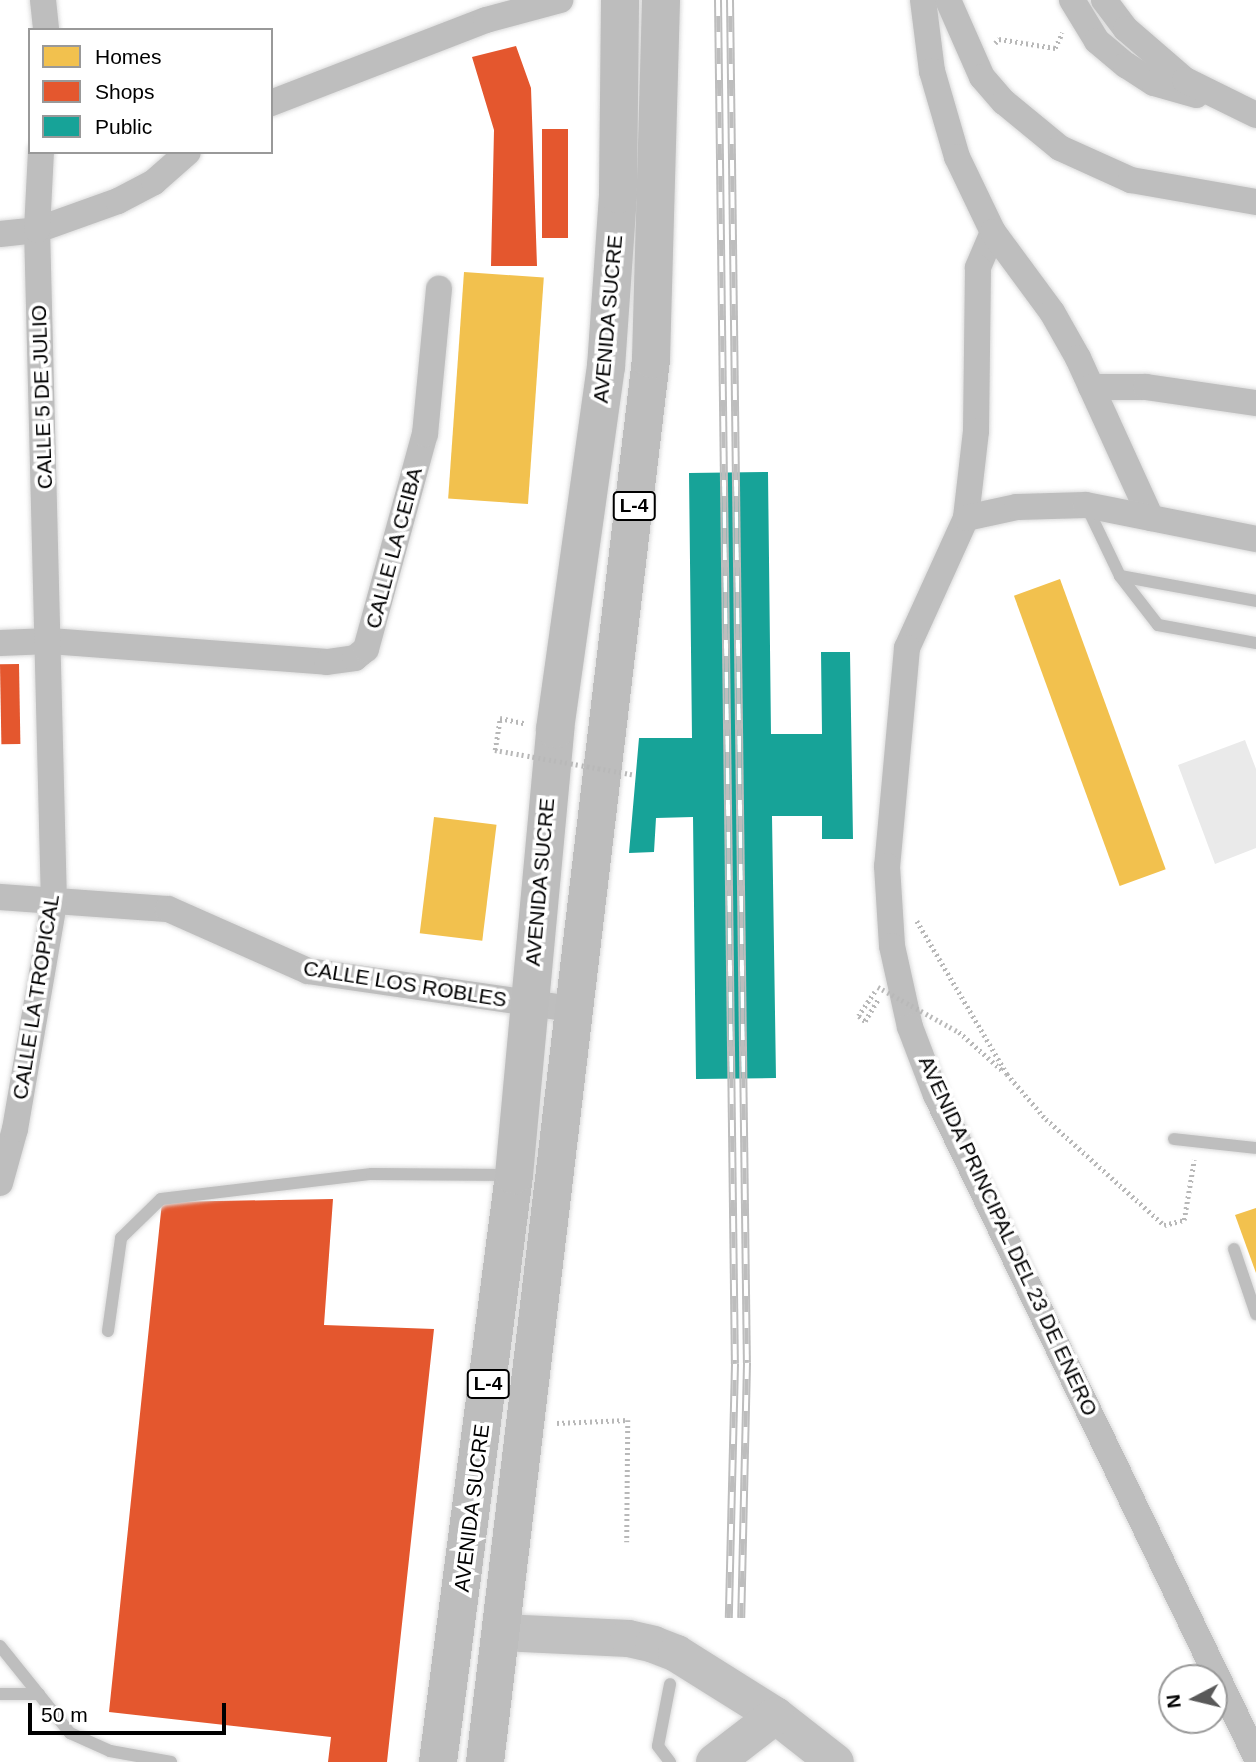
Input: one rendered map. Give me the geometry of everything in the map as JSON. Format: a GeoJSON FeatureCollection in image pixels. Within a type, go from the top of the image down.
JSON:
{"type":"FeatureCollection","features":[{"type":"Feature","properties":{"kind":"main road","name":"AVENIDA SUCRE"},"geometry":{"type":"LineString","coordinates":[[438,1762],[514,1175],[555,729],[606,367],[618,194],[620,0]]}},
{"type":"Feature","properties":{"kind":"main road","name":"AVENIDA SUCRE"},"geometry":{"type":"LineString","coordinates":[[485,1762],[524,1425],[564,1118],[573,1009],[651,359],[661,0]]}},
{"type":"Feature","properties":{"kind":"street"},"geometry":{"type":"LineString","coordinates":[[43,0],[47,28]]}},
{"type":"Feature","properties":{"kind":"street"},"geometry":{"type":"LineString","coordinates":[[273,102],[486,20],[560,0]]}},
{"type":"Feature","properties":{"kind":"street"},"geometry":{"type":"LineString","coordinates":[[923,0],[932,71],[957,157],[993,232],[1052,312],[1091,387],[1151,518]]}},
{"type":"Feature","properties":{"kind":"street"},"geometry":{"type":"LineString","coordinates":[[948,0],[982,77],[1004,102],[1060,148],[1131,180],[1256,201]]}},
{"type":"Feature","properties":{"kind":"street"},"geometry":{"type":"LineString","coordinates":[[1104,0],[1151,53],[1213,98]]}},
{"type":"Feature","properties":{"kind":"street"},"geometry":{"type":"LineString","coordinates":[[1069,12],[1097,41],[1126,65],[1181,93],[1213,98],[1256,115]]}},
{"type":"Feature","properties":{"kind":"street","name":"CALLE 5 DE JULIO"},"geometry":{"type":"LineString","coordinates":[[41,154],[37,230],[50,641]]}},
{"type":"Feature","properties":{"kind":"street"},"geometry":{"type":"LineString","coordinates":[[0,234],[37,230],[118,201],[154,182],[186,154]]}},
{"type":"Feature","properties":{"kind":"street","name":"AVENIDA PRINCIPAL DEL 23 DE ENERO"},"geometry":{"type":"LineString","coordinates":[[993,232],[978,268],[976,431],[966,518],[908,648],[887,866],[892,946],[910,1027],[942,1107],[1256,1757]]}},
{"type":"Feature","properties":{"kind":"street","name":"CALLE LA CEIBA"},"geometry":{"type":"LineString","coordinates":[[0,643],[50,641],[327,662],[355,658],[366,649],[425,434],[439,289]]}},
{"type":"Feature","properties":{"kind":"street"},"geometry":{"type":"LineString","coordinates":[[1091,387],[1146,387],[1256,403]]}},
{"type":"Feature","properties":{"kind":"street"},"geometry":{"type":"LineString","coordinates":[[966,518],[1017,507],[1086,505],[1256,539]]}},
{"type":"Feature","properties":{"kind":"street","name":"CALLE LA TROPICAL"},"geometry":{"type":"LineString","coordinates":[[0,1183],[20,1102],[54,904],[50,641]]}},
{"type":"Feature","properties":{"kind":"street","name":"CALLE LOS ROBLES"},"geometry":{"type":"LineString","coordinates":[[0,897],[54,904],[169,909],[308,971],[573,1009]]}},
{"type":"Feature","properties":{"kind":"street"},"geometry":{"type":"LineString","coordinates":[[501,1632],[628,1638],[653,1644],[786,1737],[835,1762]]}},
{"type":"Feature","properties":{"kind":"street"},"geometry":{"type":"LineString","coordinates":[[714,1762],[786,1737]]}},
{"type":"Feature","properties":{"kind":"lane"},"geometry":{"type":"LineString","coordinates":[[1086,505],[1120,576],[1158,625],[1256,643]]}},
{"type":"Feature","properties":{"kind":"lane"},"geometry":{"type":"LineString","coordinates":[[1120,576],[1256,601]]}},
{"type":"Feature","properties":{"kind":"lane"},"geometry":{"type":"LineString","coordinates":[[1174,1139],[1256,1148]]}},
{"type":"Feature","properties":{"kind":"lane"},"geometry":{"type":"LineString","coordinates":[[108,1331],[121,1238],[161,1199],[372,1174],[514,1175]]}},
{"type":"Feature","properties":{"kind":"lane"},"geometry":{"type":"LineString","coordinates":[[1234,1249],[1256,1314]]}},
{"type":"Feature","properties":{"kind":"lane"},"geometry":{"type":"LineString","coordinates":[[0,1646],[70,1733],[110,1756],[171,1762]]}},
{"type":"Feature","properties":{"kind":"lane"},"geometry":{"type":"LineString","coordinates":[[670,1684],[658,1746],[670,1762]]}},
{"type":"Feature","properties":{"kind":"lane"},"geometry":{"type":"LineString","coordinates":[[0,1694],[38,1694]]}},
{"type":"Feature","properties":{"kind":"path"},"geometry":{"type":"LineString","coordinates":[[999,39],[1055,48],[1069,12]]}},
{"type":"Feature","properties":{"kind":"path"},"geometry":{"type":"LineString","coordinates":[[500,718],[495,750],[636,775]]}},
{"type":"Feature","properties":{"kind":"path"},"geometry":{"type":"LineString","coordinates":[[913,913],[1007,1074]]}},
{"type":"Feature","properties":{"kind":"path"},"geometry":{"type":"LineString","coordinates":[[878,999],[865,1021],[859,1016],[878,987],[959,1032],[1007,1074],[1046,1119],[1164,1225],[1184,1220],[1190,1205],[1196,1142]]}},
{"type":"Feature","properties":{"kind":"path"},"geometry":{"type":"LineString","coordinates":[[524,1425],[628,1420],[627,1542]]}},
{"type":"Feature","properties":{"kind":"shaded area"},"geometry":{"type":"Polygon","coordinates":[[[1245,740],[1256,769],[1256,848],[1215,864],[1178,765],[1245,740]]]}},
{"type":"Feature","properties":{"kind":"building: Homes"},"geometry":{"type":"Polygon","coordinates":[[[464,272],[544,278],[528,504],[448,498],[464,272]]]}},
{"type":"Feature","properties":{"kind":"building: Homes"},"geometry":{"type":"Polygon","coordinates":[[[1060,579],[1166,869],[1120,886],[1014,596],[1060,579]]]}},
{"type":"Feature","properties":{"kind":"building: Homes"},"geometry":{"type":"Polygon","coordinates":[[[434,817],[497,825],[482,941],[420,933],[434,817]]]}},
{"type":"Feature","properties":{"kind":"building: Homes"},"geometry":{"type":"Polygon","coordinates":[[[1256,1208],[1256,1273],[1235,1215],[1256,1208]]]}},
{"type":"Feature","properties":{"kind":"building: Shops"},"geometry":{"type":"Polygon","coordinates":[[[516,46],[531,88],[537,266],[491,266],[494,130],[472,57],[516,46]]]}},
{"type":"Feature","properties":{"kind":"building: Shops"},"geometry":{"type":"Polygon","coordinates":[[[542,129],[568,129],[568,238],[542,238],[542,129]]]}},
{"type":"Feature","properties":{"kind":"building: Shops"},"geometry":{"type":"Polygon","coordinates":[[[0,664],[19,664],[20,744],[1,744],[0,664]]]}},
{"type":"Feature","properties":{"kind":"building: Shops"},"geometry":{"type":"Polygon","coordinates":[[[333,1199],[324,1325],[434,1329],[387,1762],[328,1762],[331,1737],[109,1712],[162,1202],[333,1199]]]}},
{"type":"Feature","properties":{"kind":"building: Public"},"geometry":{"type":"Polygon","coordinates":[[[768,472],[771,734],[822,734],[821,652],[850,652],[853,839],[822,839],[822,816],[772,816],[776,1078],[696,1079],[693,817],[656,818],[654,852],[629,853],[639,738],[692,738],[689,473],[768,472]]]}},
{"type":"Feature","properties":{"kind":"railway"},"geometry":{"type":"LineString","coordinates":[[718,0],[735,1364],[729,1618]]}},
{"type":"Feature","properties":{"kind":"railway"},"geometry":{"type":"LineString","coordinates":[[730,0],[747,1363],[741,1618]]}}]}
